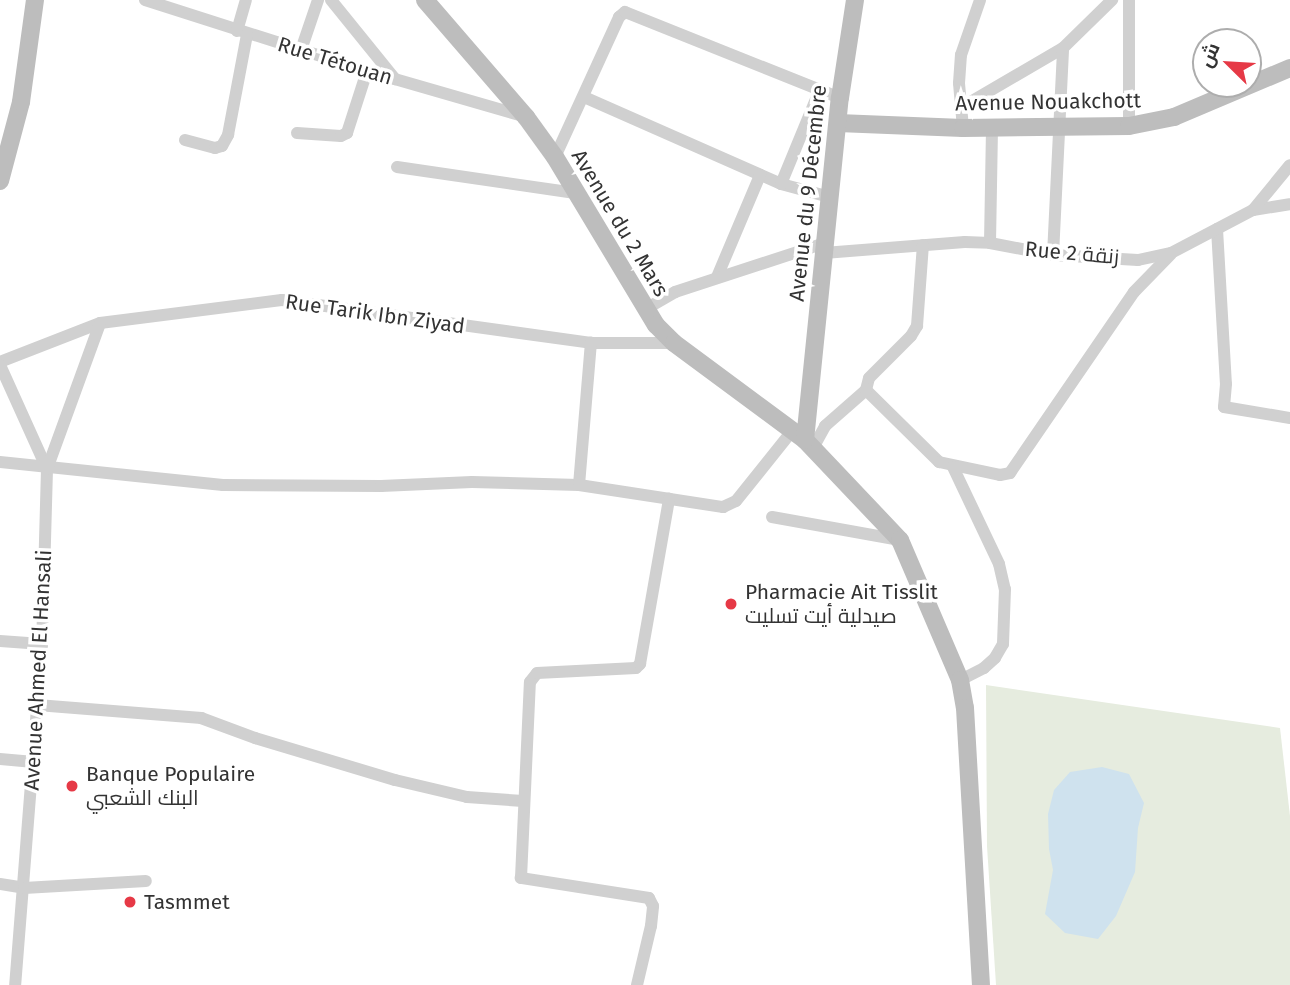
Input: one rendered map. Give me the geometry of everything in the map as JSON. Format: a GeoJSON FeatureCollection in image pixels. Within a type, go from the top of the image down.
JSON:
{"type":"FeatureCollection","features":[{"type":"Feature","properties":{"kind":"street"},"geometry":{"type":"LineString","coordinates":[[0,181],[21,102],[34,0]]}},
{"type":"Feature","properties":{"kind":"street","name":"Rue Tétouan"},"geometry":{"type":"LineString","coordinates":[[145,0],[173,5],[242,32],[526,117]]}},
{"type":"Feature","properties":{"kind":"street"},"geometry":{"type":"LineString","coordinates":[[185,140],[215,148],[222,146],[228,135],[246,0]]}},
{"type":"Feature","properties":{"kind":"street"},"geometry":{"type":"LineString","coordinates":[[301,50],[317,0]]}},
{"type":"Feature","properties":{"kind":"street"},"geometry":{"type":"LineString","coordinates":[[331,0],[395,79]]}},
{"type":"Feature","properties":{"kind":"street","name":"Avenue du 2 Mars"},"geometry":{"type":"LineString","coordinates":[[425,0],[526,117],[555,157],[644,310],[674,343],[800,437],[900,540],[929,601],[960,680],[965,708],[981,985]]}},
{"type":"Feature","properties":{"kind":"street","name":"Avenue du 9 Décembre"},"geometry":{"type":"LineString","coordinates":[[800,437],[810,392],[839,98],[855,0]]}},
{"type":"Feature","properties":{"kind":"street"},"geometry":{"type":"LineString","coordinates":[[963,128],[961,55],[980,0]]}},
{"type":"Feature","properties":{"kind":"street"},"geometry":{"type":"LineString","coordinates":[[1129,0],[1129,126]]}},
{"type":"Feature","properties":{"kind":"street"},"geometry":{"type":"LineString","coordinates":[[962,107],[1063,48],[1110,1]]}},
{"type":"Feature","properties":{"kind":"street"},"geometry":{"type":"LineString","coordinates":[[555,157],[619,18],[625,12],[839,98]]}},
{"type":"Feature","properties":{"kind":"street"},"geometry":{"type":"LineString","coordinates":[[1053,255],[1063,48]]}},
{"type":"Feature","properties":{"kind":"street","name":"Avenue Nouakchott"},"geometry":{"type":"LineString","coordinates":[[838,123],[963,128],[1129,126],[1174,117],[1290,68]]}},
{"type":"Feature","properties":{"kind":"street"},"geometry":{"type":"LineString","coordinates":[[297,132],[341,136],[347,133],[367,71]]}},
{"type":"Feature","properties":{"kind":"street"},"geometry":{"type":"LineString","coordinates":[[781,184],[819,92]]}},
{"type":"Feature","properties":{"kind":"street"},"geometry":{"type":"LineString","coordinates":[[584,97],[781,184],[830,197]]}},
{"type":"Feature","properties":{"kind":"street"},"geometry":{"type":"LineString","coordinates":[[990,243],[992,127]]}},
{"type":"Feature","properties":{"kind":"street","name":"Rue 2 زنقة"},"geometry":{"type":"LineString","coordinates":[[644,310],[675,292],[717,277],[824,248],[990,243],[1053,255],[1138,260],[1171,253],[1253,210],[1290,165]]}},
{"type":"Feature","properties":{"kind":"street"},"geometry":{"type":"LineString","coordinates":[[397,167],[575,193]]}},
{"type":"Feature","properties":{"kind":"street"},"geometry":{"type":"LineString","coordinates":[[717,277],[760,175]]}},
{"type":"Feature","properties":{"kind":"street"},"geometry":{"type":"LineString","coordinates":[[1253,210],[1290,204]]}},
{"type":"Feature","properties":{"kind":"street"},"geometry":{"type":"LineString","coordinates":[[1217,229],[1226,384],[1224,407],[1290,418]]}},
{"type":"Feature","properties":{"kind":"street"},"geometry":{"type":"LineString","coordinates":[[0,462],[223,485],[381,486],[472,482],[579,485],[714,507],[730,505],[800,437],[825,426],[866,390],[869,378],[911,336],[917,326],[923,245]]}},
{"type":"Feature","properties":{"kind":"street"},"geometry":{"type":"LineString","coordinates":[[866,390],[932,457],[953,467],[999,475],[1010,473],[1134,292],[1171,253]]}},
{"type":"Feature","properties":{"kind":"street","name":"Rue Tarik Ibn Ziyad"},"geometry":{"type":"LineString","coordinates":[[0,364],[100,323],[282,300],[591,343],[674,343]]}},
{"type":"Feature","properties":{"kind":"street"},"geometry":{"type":"LineString","coordinates":[[47,468],[100,323]]}},
{"type":"Feature","properties":{"kind":"street"},"geometry":{"type":"LineString","coordinates":[[579,485],[591,343]]}},
{"type":"Feature","properties":{"kind":"street","name":"Avenue Ahmed El Hansali"},"geometry":{"type":"LineString","coordinates":[[0,364],[47,468],[42,644],[15,985]]}},
{"type":"Feature","properties":{"kind":"street"},"geometry":{"type":"LineString","coordinates":[[953,467],[999,564],[1005,590],[1003,644],[995,658],[960,680]]}},
{"type":"Feature","properties":{"kind":"street"},"geometry":{"type":"LineString","coordinates":[[637,985],[651,926],[651,901],[643,895],[521,878],[523,802],[532,677],[537,673],[636,668],[640,664],[669,499]]}},
{"type":"Feature","properties":{"kind":"street"},"geometry":{"type":"LineString","coordinates":[[772,517],[900,540]]}},
{"type":"Feature","properties":{"kind":"street"},"geometry":{"type":"LineString","coordinates":[[0,641],[42,644]]}},
{"type":"Feature","properties":{"kind":"street"},"geometry":{"type":"LineString","coordinates":[[37,705],[201,718],[255,738],[395,780],[467,797],[523,802]]}},
{"type":"Feature","properties":{"kind":"street"},"geometry":{"type":"LineString","coordinates":[[0,759],[34,761]]}},
{"type":"Feature","properties":{"kind":"street"},"geometry":{"type":"LineString","coordinates":[[0,884],[24,888],[146,881]]}},
{"type":"Feature","properties":{"kind":"shaded area"},"geometry":{"type":"Polygon","coordinates":[[[986,685],[1280,728],[1290,816],[1290,985],[996,985],[987,846],[986,685]]]}},
{"type":"Feature","properties":{"kind":"water"},"geometry":{"type":"Polygon","coordinates":[[[1102,767],[1129,774],[1144,803],[1138,828],[1135,872],[1116,916],[1098,939],[1065,933],[1045,914],[1053,870],[1049,849],[1048,814],[1054,790],[1070,772],[1102,767]]]}},
{"type":"Feature","properties":{"kind":"place","name":"Pharmacie Ait Tisslit صيدلية أيت تسليت"},"geometry":{"type":"Point","coordinates":[731,604]}},
{"type":"Feature","properties":{"kind":"place","name":"Banque Populaire البنك الشعبي"},"geometry":{"type":"Point","coordinates":[72,786]}},
{"type":"Feature","properties":{"kind":"place","name":"Tasmmet"},"geometry":{"type":"Point","coordinates":[130,902]}}]}
